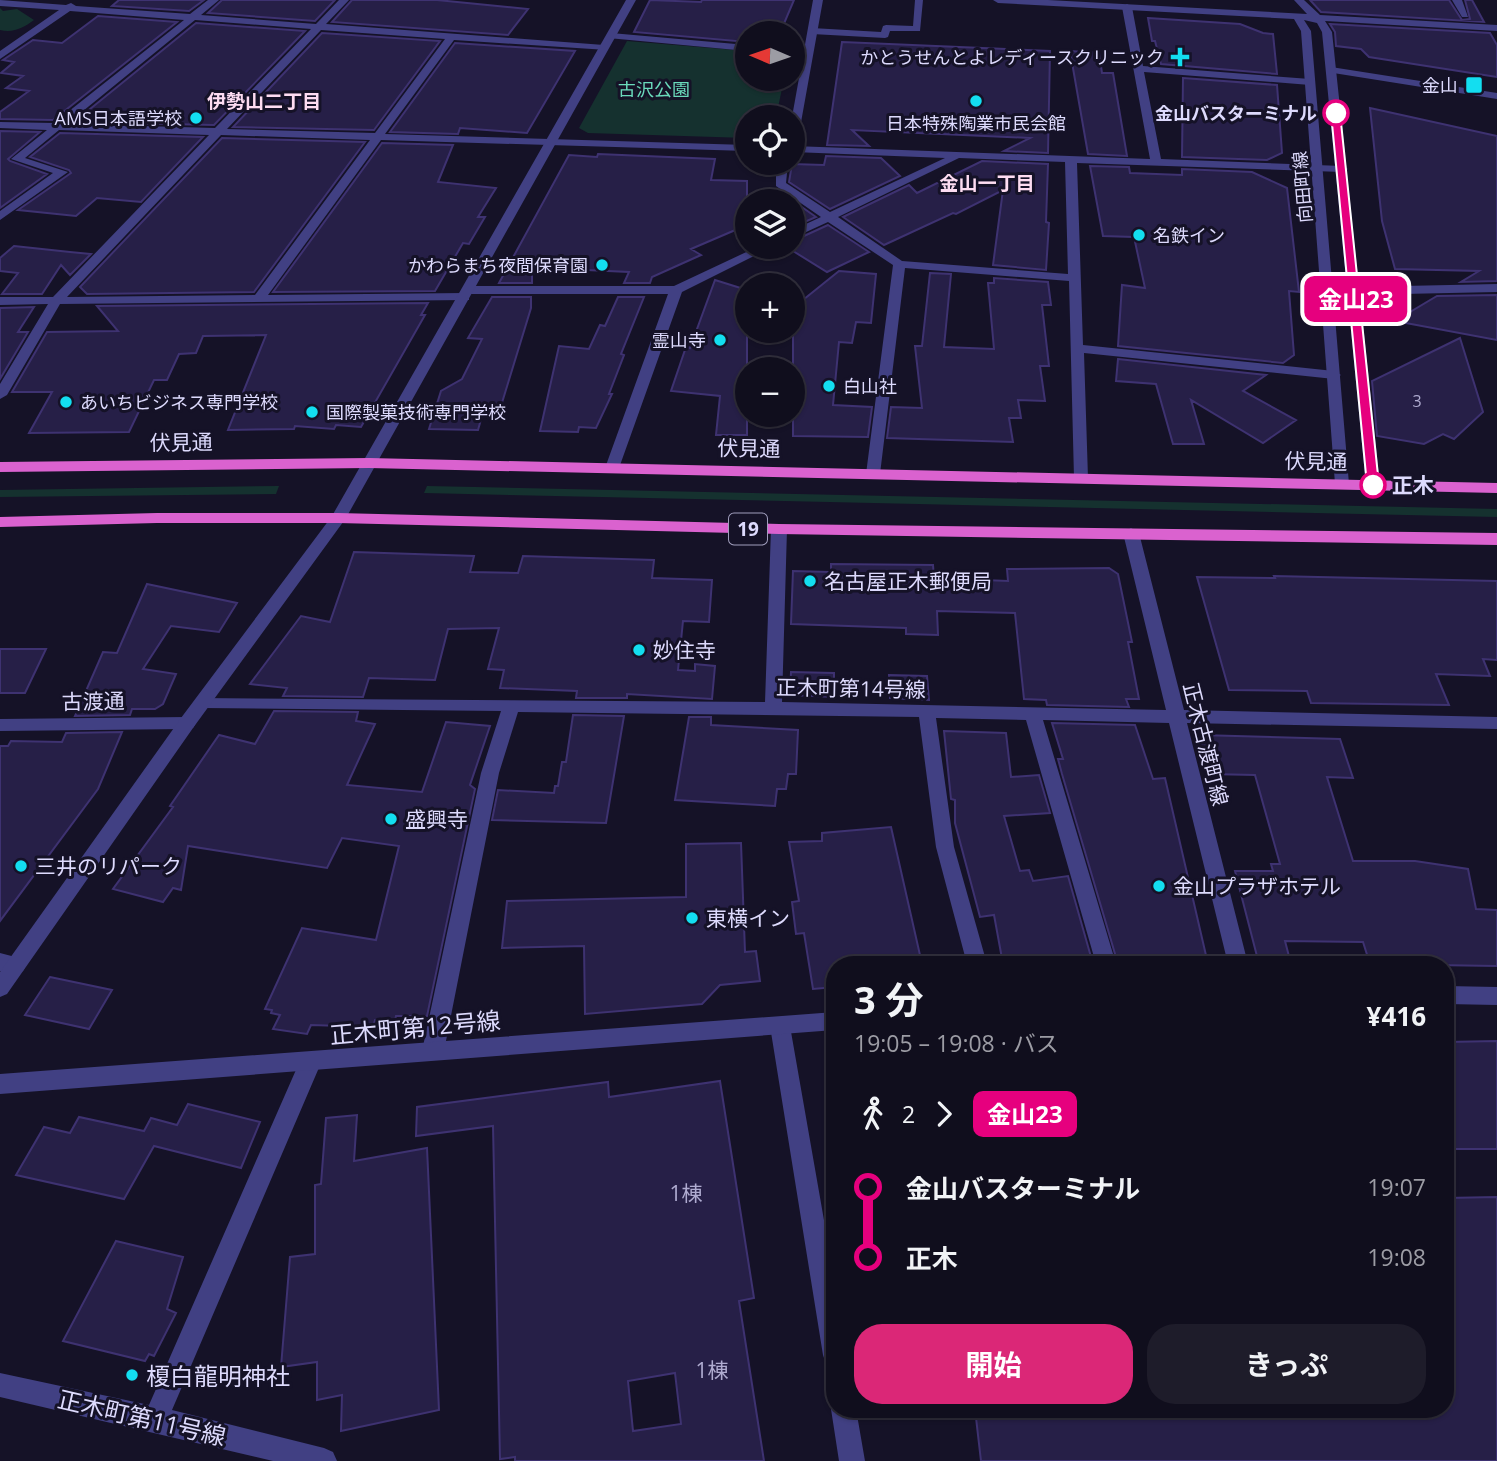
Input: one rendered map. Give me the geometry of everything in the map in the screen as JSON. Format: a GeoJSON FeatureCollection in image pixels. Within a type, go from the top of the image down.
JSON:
{"type":"FeatureCollection","features":[{"type":"Feature","properties":{"kind":"highway","name":"伏見通"},"geometry":{"type":"LineString","coordinates":[[0,467],[369,463],[1497,488]]}},
{"type":"Feature","properties":{"kind":"highway","name":"19"},"geometry":{"type":"LineString","coordinates":[[0,522],[157,518],[338,518],[779,529],[1497,539]]}},
{"type":"Feature","properties":{"kind":"street"},"geometry":{"type":"LineString","coordinates":[[0,56],[80,0]]}},
{"type":"Feature","properties":{"kind":"street"},"geometry":{"type":"LineString","coordinates":[[17,159],[214,0]]}},
{"type":"Feature","properties":{"kind":"street"},"geometry":{"type":"LineString","coordinates":[[0,395],[56,301],[344,0]]}},
{"type":"Feature","properties":{"kind":"street"},"geometry":{"type":"LineString","coordinates":[[0,988],[8,963],[338,518],[631,0]]}},
{"type":"Feature","properties":{"kind":"street"},"geometry":{"type":"LineString","coordinates":[[798,105],[818,0]]}},
{"type":"Feature","properties":{"kind":"street"},"geometry":{"type":"LineString","coordinates":[[998,0],[1127,7],[1325,7]]}},
{"type":"Feature","properties":{"kind":"street"},"geometry":{"type":"LineString","coordinates":[[1200,0],[1300,7],[1321,18],[1497,28]]}},
{"type":"Feature","properties":{"kind":"street"},"geometry":{"type":"LineString","coordinates":[[1451,14],[1470,15],[1457,0]]}},
{"type":"Feature","properties":{"kind":"street"},"geometry":{"type":"LineString","coordinates":[[0,3],[451,37],[735,47]]}},
{"type":"Feature","properties":{"kind":"street"},"geometry":{"type":"LineString","coordinates":[[1127,7],[1156,163]]}},
{"type":"Feature","properties":{"kind":"street","name":"向田町線"},"geometry":{"type":"LineString","coordinates":[[1300,7],[1306,31],[1319,169],[1342,484]]}},
{"type":"Feature","properties":{"kind":"street","name":"向田町線"},"geometry":{"type":"LineString","coordinates":[[1321,18],[1327,32],[1373,485]]}},
{"type":"Feature","properties":{"kind":"street"},"geometry":{"type":"LineString","coordinates":[[259,298],[451,37]]}},
{"type":"Feature","properties":{"kind":"street"},"geometry":{"type":"LineString","coordinates":[[1140,69],[1310,82]]}},
{"type":"Feature","properties":{"kind":"street"},"geometry":{"type":"LineString","coordinates":[[1331,70],[1497,96]]}},
{"type":"Feature","properties":{"kind":"street"},"geometry":{"type":"LineString","coordinates":[[0,125],[735,148]]}},
{"type":"Feature","properties":{"kind":"street"},"geometry":{"type":"LineString","coordinates":[[805,150],[1342,170]]}},
{"type":"Feature","properties":{"kind":"street"},"geometry":{"type":"LineString","coordinates":[[0,216],[62,172],[2,156]]}},
{"type":"Feature","properties":{"kind":"street"},"geometry":{"type":"LineString","coordinates":[[805,229],[957,156]]}},
{"type":"Feature","properties":{"kind":"street"},"geometry":{"type":"LineString","coordinates":[[1070,160],[1081,478]]}},
{"type":"Feature","properties":{"kind":"street"},"geometry":{"type":"LineString","coordinates":[[781,175],[780,184],[899,264],[1074,278]]}},
{"type":"Feature","properties":{"kind":"street"},"geometry":{"type":"LineString","coordinates":[[0,301],[676,290],[741,259]]}},
{"type":"Feature","properties":{"kind":"street"},"geometry":{"type":"LineString","coordinates":[[873,474],[899,264]]}},
{"type":"Feature","properties":{"kind":"street"},"geometry":{"type":"LineString","coordinates":[[1355,291],[1497,288]]}},
{"type":"Feature","properties":{"kind":"street"},"geometry":{"type":"LineString","coordinates":[[612,468],[676,290]]}},
{"type":"Feature","properties":{"kind":"street"},"geometry":{"type":"LineString","coordinates":[[1077,348],[1334,375]]}},
{"type":"Feature","properties":{"kind":"street"},"geometry":{"type":"LineString","coordinates":[[773,708],[779,529]]}},
{"type":"Feature","properties":{"kind":"street","name":"正木古渡町線"},"geometry":{"type":"LineString","coordinates":[[1131,533],[1236,956]]}},
{"type":"Feature","properties":{"kind":"street","name":"正木町第14号線"},"geometry":{"type":"LineString","coordinates":[[203,702],[773,708],[1497,723]]}},
{"type":"Feature","properties":{"kind":"street"},"geometry":{"type":"LineString","coordinates":[[433,1051],[490,773],[510,706]]}},
{"type":"Feature","properties":{"kind":"street"},"geometry":{"type":"LineString","coordinates":[[927,713],[945,847],[975,956]]}},
{"type":"Feature","properties":{"kind":"street"},"geometry":{"type":"LineString","coordinates":[[1032,714],[1104,956]]}},
{"type":"Feature","properties":{"kind":"street","name":"古渡通"},"geometry":{"type":"LineString","coordinates":[[0,725],[187,723]]}},
{"type":"Feature","properties":{"kind":"street"},"geometry":{"type":"LineString","coordinates":[[1454,995],[1497,996]]}},
{"type":"Feature","properties":{"kind":"street","name":"正木町第12号線"},"geometry":{"type":"LineString","coordinates":[[0,1084],[310,1063],[826,1021]]}},
{"type":"Feature","properties":{"kind":"street"},"geometry":{"type":"LineString","coordinates":[[780,1026],[826,1301]]}},
{"type":"Feature","properties":{"kind":"street"},"geometry":{"type":"LineString","coordinates":[[156,1419],[310,1063]]}},
{"type":"Feature","properties":{"kind":"street","name":"正木町第11号線"},"geometry":{"type":"LineString","coordinates":[[0,1385],[156,1419],[324,1461]]}},
{"type":"Feature","properties":{"kind":"street"},"geometry":{"type":"LineString","coordinates":[[845,1418],[852,1461]]}},
{"type":"Feature","properties":{"kind":"lane"},"geometry":{"type":"LineString","coordinates":[[812,31],[885,36],[886,28],[917,29],[919,0]]}},
{"type":"Feature","properties":{"kind":"green space"},"geometry":{"type":"Polygon","coordinates":[[[0,8],[3,11],[17,9],[34,20],[18,29],[0,30],[0,8]]]}},
{"type":"Feature","properties":{"kind":"green space","name":"古沢公園"},"geometry":{"type":"Polygon","coordinates":[[[627,41],[735,50],[735,91],[781,91],[779,105],[735,105],[735,138],[588,133],[579,128],[627,41]]]}},
{"type":"Feature","properties":{"kind":"green space"},"geometry":{"type":"Polygon","coordinates":[[[279,486],[276,494],[0,497],[0,490],[279,486]]]}},
{"type":"Feature","properties":{"kind":"green space"},"geometry":{"type":"Polygon","coordinates":[[[427,486],[1497,509],[1497,517],[424,493],[427,486]]]}},
{"type":"Feature","properties":{"kind":"building"},"geometry":{"type":"Polygon","coordinates":[[[119,0],[204,0],[189,11],[112,6],[119,0]]]}},
{"type":"Feature","properties":{"kind":"building"},"geometry":{"type":"Polygon","coordinates":[[[222,0],[335,0],[315,21],[208,13],[222,0]]]}},
{"type":"Feature","properties":{"kind":"building"},"geometry":{"type":"Polygon","coordinates":[[[352,0],[437,0],[528,9],[508,35],[332,22],[352,0]]]}},
{"type":"Feature","properties":{"kind":"building"},"geometry":{"type":"Polygon","coordinates":[[[650,0],[794,0],[785,21],[735,21],[735,41],[634,32],[650,0]]]}},
{"type":"Feature","properties":{"kind":"building"},"geometry":{"type":"Polygon","coordinates":[[[1310,0],[1449,0],[1462,20],[1470,19],[1465,0],[1472,0],[1484,22],[1321,12],[1310,0]]]}},
{"type":"Feature","properties":{"kind":"building"},"geometry":{"type":"Polygon","coordinates":[[[98,16],[177,22],[53,120],[0,119],[0,112],[29,91],[6,88],[23,76],[1,73],[14,62],[3,60],[33,40],[62,43],[98,16]]]}},
{"type":"Feature","properties":{"kind":"building"},"geometry":{"type":"Polygon","coordinates":[[[1148,18],[1240,24],[1273,34],[1277,74],[1161,64],[1155,41],[1152,41],[1148,18]]]}},
{"type":"Feature","properties":{"kind":"building"},"geometry":{"type":"Polygon","coordinates":[[[196,23],[305,31],[214,125],[74,122],[196,23]]]}},
{"type":"Feature","properties":{"kind":"building"},"geometry":{"type":"Polygon","coordinates":[[[1330,24],[1490,33],[1497,45],[1497,77],[1369,57],[1361,49],[1336,46],[1335,32],[1330,24]]]}},
{"type":"Feature","properties":{"kind":"building"},"geometry":{"type":"Polygon","coordinates":[[[322,33],[440,41],[374,130],[233,127],[322,33]]]}},
{"type":"Feature","properties":{"kind":"building","name":"日本特殊陶業市民会館"},"geometry":{"type":"Polygon","coordinates":[[[842,42],[1050,51],[1048,153],[1004,151],[1030,138],[852,130],[869,146],[827,145],[842,42]]]}},
{"type":"Feature","properties":{"kind":"building"},"geometry":{"type":"Polygon","coordinates":[[[455,43],[575,51],[527,133],[460,128],[458,134],[390,132],[455,43]]]}},
{"type":"Feature","properties":{"kind":"building"},"geometry":{"type":"Polygon","coordinates":[[[1070,51],[1099,53],[1102,73],[1113,73],[1127,156],[1088,154],[1070,51]]]}},
{"type":"Feature","properties":{"kind":"building"},"geometry":{"type":"Polygon","coordinates":[[[1183,78],[1277,85],[1282,153],[1267,160],[1182,157],[1183,78]]]}},
{"type":"Feature","properties":{"kind":"building"},"geometry":{"type":"Polygon","coordinates":[[[1370,108],[1497,136],[1497,281],[1461,282],[1479,271],[1395,269],[1382,221],[1370,108]]]}},
{"type":"Feature","properties":{"kind":"building"},"geometry":{"type":"Polygon","coordinates":[[[0,131],[40,132],[8,159],[47,174],[0,208],[0,131]]]}},
{"type":"Feature","properties":{"kind":"building"},"geometry":{"type":"Polygon","coordinates":[[[60,133],[203,137],[141,202],[97,198],[76,216],[18,210],[71,173],[30,157],[60,133]]]}},
{"type":"Feature","properties":{"kind":"building"},"geometry":{"type":"Polygon","coordinates":[[[222,138],[365,142],[254,292],[87,294],[80,287],[222,138]]]}},
{"type":"Feature","properties":{"kind":"building"},"geometry":{"type":"Polygon","coordinates":[[[382,143],[453,145],[438,182],[496,188],[478,217],[485,217],[469,244],[463,243],[435,291],[273,292],[382,143]]]}},
{"type":"Feature","properties":{"kind":"building"},"geometry":{"type":"Polygon","coordinates":[[[598,154],[715,159],[711,180],[747,181],[747,189],[735,189],[735,230],[691,249],[701,255],[652,277],[650,283],[624,283],[629,272],[543,268],[541,274],[532,273],[532,283],[499,283],[569,155],[597,157],[598,154]]]}},
{"type":"Feature","properties":{"kind":"building"},"geometry":{"type":"Polygon","coordinates":[[[826,156],[881,158],[900,176],[830,209],[805,193],[805,189],[800,189],[789,182],[790,175],[805,175],[805,164],[824,165],[826,156]]]}},
{"type":"Feature","properties":{"kind":"building"},"geometry":{"type":"Polygon","coordinates":[[[982,161],[1048,164],[1046,222],[1049,223],[1046,270],[993,265],[1003,190],[884,245],[843,217],[909,185],[917,193],[982,161]]]}},
{"type":"Feature","properties":{"kind":"building"},"geometry":{"type":"Polygon","coordinates":[[[1090,166],[1129,167],[1130,173],[1182,175],[1182,169],[1252,172],[1287,188],[1299,292],[1289,291],[1294,355],[1283,363],[1118,346],[1122,285],[1145,288],[1134,237],[1103,236],[1090,166]]]}},
{"type":"Feature","properties":{"kind":"building"},"geometry":{"type":"Polygon","coordinates":[[[805,209],[816,217],[805,222],[805,209]]]}},
{"type":"Feature","properties":{"kind":"building"},"geometry":{"type":"Polygon","coordinates":[[[828,225],[869,252],[827,272],[805,258],[805,236],[828,225]]]}},
{"type":"Feature","properties":{"kind":"building"},"geometry":{"type":"Polygon","coordinates":[[[14,246],[91,254],[70,275],[61,265],[42,294],[2,294],[18,273],[0,271],[0,258],[14,246]]]}},
{"type":"Feature","properties":{"kind":"building"},"geometry":{"type":"Polygon","coordinates":[[[839,271],[876,274],[871,323],[856,322],[852,343],[839,342],[833,405],[872,407],[868,437],[793,436],[793,427],[805,427],[805,357],[793,357],[793,343],[805,343],[805,298],[839,271]]]}},
{"type":"Feature","properties":{"kind":"building"},"geometry":{"type":"Polygon","coordinates":[[[930,273],[951,274],[944,347],[994,349],[988,283],[994,283],[994,278],[1048,282],[1051,305],[1042,305],[1049,366],[1040,366],[1045,401],[1018,400],[1021,418],[1009,418],[1013,442],[887,438],[891,407],[922,408],[915,346],[922,346],[930,273]]]}},
{"type":"Feature","properties":{"kind":"building"},"geometry":{"type":"Polygon","coordinates":[[[715,280],[735,286],[735,343],[747,343],[747,357],[735,357],[735,427],[747,427],[747,435],[716,435],[720,396],[671,391],[686,347],[690,348],[715,280]]]}},
{"type":"Feature","properties":{"kind":"building"},"geometry":{"type":"Polygon","coordinates":[[[1497,295],[1497,340],[1395,321],[1437,296],[1497,295]]]}},
{"type":"Feature","properties":{"kind":"building"},"geometry":{"type":"Polygon","coordinates":[[[492,297],[531,297],[531,308],[501,406],[485,405],[478,430],[429,429],[441,391],[462,379],[482,339],[468,338],[492,297]]]}},
{"type":"Feature","properties":{"kind":"building"},"geometry":{"type":"Polygon","coordinates":[[[618,297],[644,297],[621,354],[624,355],[609,394],[612,394],[596,428],[579,427],[578,432],[540,431],[559,346],[589,349],[600,325],[605,326],[618,297]]]}},
{"type":"Feature","properties":{"kind":"building"},"geometry":{"type":"Polygon","coordinates":[[[428,303],[421,315],[425,315],[361,427],[336,425],[334,429],[295,426],[294,429],[228,430],[266,335],[203,336],[196,353],[179,354],[167,380],[154,380],[129,432],[29,433],[52,392],[12,392],[47,332],[118,331],[97,306],[428,303]]]}},
{"type":"Feature","properties":{"kind":"building"},"geometry":{"type":"Polygon","coordinates":[[[34,307],[18,332],[28,332],[0,379],[0,308],[34,307]]]}},
{"type":"Feature","properties":{"kind":"building"},"geometry":{"type":"Polygon","coordinates":[[[1460,338],[1483,412],[1454,439],[1443,434],[1424,444],[1377,436],[1372,381],[1460,338]]]}},
{"type":"Feature","properties":{"kind":"building"},"geometry":{"type":"Polygon","coordinates":[[[1118,359],[1266,375],[1243,391],[1296,420],[1263,443],[1191,400],[1204,444],[1173,444],[1156,384],[1116,381],[1118,359]]]}},
{"type":"Feature","properties":{"kind":"building"},"geometry":{"type":"Polygon","coordinates":[[[354,552],[474,556],[470,572],[518,573],[523,556],[654,560],[652,578],[712,580],[709,622],[683,621],[678,670],[695,671],[695,664],[715,666],[712,699],[627,694],[627,698],[576,698],[577,691],[500,688],[504,670],[488,669],[499,628],[448,629],[435,680],[369,678],[363,697],[283,696],[287,688],[250,684],[301,616],[330,622],[354,552]]]}},
{"type":"Feature","properties":{"kind":"building"},"geometry":{"type":"Polygon","coordinates":[[[831,564],[933,565],[934,578],[1008,581],[1007,569],[1109,568],[1118,574],[1132,642],[1128,642],[1139,699],[1126,699],[1129,707],[1047,705],[1046,700],[1024,699],[1015,613],[937,611],[938,635],[906,634],[906,628],[791,624],[793,571],[831,572],[831,564]]]}},
{"type":"Feature","properties":{"kind":"building"},"geometry":{"type":"Polygon","coordinates":[[[1274,576],[1497,581],[1497,660],[1483,659],[1490,676],[1436,674],[1449,705],[1311,703],[1307,691],[1229,690],[1197,577],[1275,578],[1274,576]]]}},
{"type":"Feature","properties":{"kind":"building"},"geometry":{"type":"Polygon","coordinates":[[[147,584],[237,603],[219,632],[171,626],[143,669],[176,674],[163,704],[155,709],[132,709],[130,715],[75,716],[103,652],[117,653],[147,584]]]}},
{"type":"Feature","properties":{"kind":"building"},"geometry":{"type":"Polygon","coordinates":[[[0,649],[46,649],[25,693],[0,693],[0,649]]]}},
{"type":"Feature","properties":{"kind":"building"},"geometry":{"type":"Polygon","coordinates":[[[791,672],[834,673],[834,697],[790,695],[791,672]]]}},
{"type":"Feature","properties":{"kind":"building"},"geometry":{"type":"Polygon","coordinates":[[[889,675],[927,676],[929,700],[890,698],[889,675]]]}},
{"type":"Feature","properties":{"kind":"building"},"geometry":{"type":"Polygon","coordinates":[[[274,711],[358,712],[356,721],[375,724],[347,785],[422,792],[446,722],[490,726],[470,785],[475,789],[427,1016],[396,1016],[395,1021],[375,1020],[373,1027],[311,1025],[307,1034],[273,1029],[280,1015],[265,1009],[302,928],[376,940],[399,846],[342,838],[327,868],[188,846],[181,890],[173,888],[163,902],[113,889],[173,807],[170,806],[219,735],[255,744],[274,711]]]}},
{"type":"Feature","properties":{"kind":"building"},"geometry":{"type":"Polygon","coordinates":[[[573,715],[624,716],[606,823],[492,820],[498,790],[554,793],[555,786],[558,786],[562,762],[566,762],[573,715]]]}},
{"type":"Feature","properties":{"kind":"building"},"geometry":{"type":"Polygon","coordinates":[[[689,717],[711,717],[711,725],[798,730],[796,774],[788,774],[786,789],[777,789],[775,806],[675,800],[689,717]]]}},
{"type":"Feature","properties":{"kind":"building"},"geometry":{"type":"Polygon","coordinates":[[[1052,723],[1135,725],[1153,779],[1165,778],[1206,956],[1116,956],[1058,759],[1063,759],[1052,723]]]}},
{"type":"Feature","properties":{"kind":"building"},"geometry":{"type":"Polygon","coordinates":[[[944,731],[1006,733],[1011,777],[1039,775],[1050,813],[1004,816],[1020,871],[1029,870],[1033,881],[1068,876],[1091,956],[1002,956],[994,915],[980,917],[955,823],[955,800],[951,799],[944,731]]]}},
{"type":"Feature","properties":{"kind":"building"},"geometry":{"type":"Polygon","coordinates":[[[122,732],[98,789],[0,921],[0,746],[8,746],[11,741],[62,742],[66,733],[122,732]]]}},
{"type":"Feature","properties":{"kind":"building"},"geometry":{"type":"Polygon","coordinates":[[[1199,735],[1340,739],[1353,778],[1327,777],[1353,861],[1415,861],[1468,869],[1476,909],[1497,910],[1497,966],[1454,965],[1454,956],[1367,956],[1363,942],[1285,941],[1289,956],[1257,956],[1235,871],[1273,871],[1271,864],[1280,864],[1255,775],[1209,774],[1199,735]]]}},
{"type":"Feature","properties":{"kind":"building"},"geometry":{"type":"Polygon","coordinates":[[[891,827],[920,956],[826,956],[826,988],[813,989],[804,933],[796,934],[792,902],[799,901],[789,842],[822,841],[822,833],[891,827]]]}},
{"type":"Feature","properties":{"kind":"building"},"geometry":{"type":"Polygon","coordinates":[[[741,843],[745,952],[756,951],[760,981],[720,985],[702,1004],[585,1014],[584,946],[502,948],[507,901],[686,897],[686,844],[741,843]]]}},
{"type":"Feature","properties":{"kind":"building"},"geometry":{"type":"Polygon","coordinates":[[[50,977],[112,990],[89,1029],[25,1015],[50,977]]]}},
{"type":"Feature","properties":{"kind":"building"},"geometry":{"type":"Polygon","coordinates":[[[1497,1041],[1497,1149],[1454,1149],[1454,1042],[1497,1041]]]}},
{"type":"Feature","properties":{"kind":"building"},"geometry":{"type":"Polygon","coordinates":[[[720,1081],[754,1298],[739,1301],[764,1461],[515,1461],[515,1457],[500,1459],[493,1126],[416,1136],[417,1107],[608,1082],[609,1097],[720,1081]],[[675,1373],[628,1381],[633,1431],[681,1424],[675,1373]]]}},
{"type":"Feature","properties":{"kind":"building"},"geometry":{"type":"Polygon","coordinates":[[[188,1104],[260,1122],[241,1168],[154,1146],[124,1199],[16,1175],[44,1127],[70,1133],[79,1117],[144,1131],[151,1118],[177,1125],[188,1104]]]}},
{"type":"Feature","properties":{"kind":"building"},"geometry":{"type":"Polygon","coordinates":[[[357,1115],[354,1161],[427,1148],[439,1410],[341,1431],[342,1395],[317,1400],[317,1362],[281,1367],[290,1257],[315,1254],[315,1185],[321,1184],[326,1118],[357,1115]]]}},
{"type":"Feature","properties":{"kind":"building"},"geometry":{"type":"Polygon","coordinates":[[[1497,1197],[1497,1461],[981,1461],[976,1418],[1454,1418],[1454,1198],[1497,1197]]]}},
{"type":"Feature","properties":{"kind":"building"},"geometry":{"type":"Polygon","coordinates":[[[116,1241],[183,1257],[167,1309],[176,1313],[154,1356],[149,1354],[145,1361],[63,1341],[116,1241]]]}},
{"type":"Feature","properties":{"kind":"bus line","name":"金山23"},"geometry":{"type":"LineString","coordinates":[[1336,113],[1373,485]]}},
{"type":"Feature","properties":{"kind":"place","name":"かとうせんとよレディースクリニック"},"geometry":{"type":"Point","coordinates":[1180,57]}},
{"type":"Feature","properties":{"kind":"place","name":"金山"},"geometry":{"type":"Point","coordinates":[1474,85]}},
{"type":"Feature","properties":{"kind":"place","name":"日本特殊陶業市民会館"},"geometry":{"type":"Point","coordinates":[976,101]}},
{"type":"Feature","properties":{"kind":"place","name":"金山バスターミナル"},"geometry":{"type":"Point","coordinates":[1336,113]}},
{"type":"Feature","properties":{"kind":"place","name":"AMS日本語学校"},"geometry":{"type":"Point","coordinates":[196,118]}},
{"type":"Feature","properties":{"kind":"place","name":"名鉄イン"},"geometry":{"type":"Point","coordinates":[1139,235]}},
{"type":"Feature","properties":{"kind":"place","name":"かわらまち夜間保育園"},"geometry":{"type":"Point","coordinates":[602,265]}},
{"type":"Feature","properties":{"kind":"place","name":"霊山寺"},"geometry":{"type":"Point","coordinates":[720,340]}},
{"type":"Feature","properties":{"kind":"place","name":"白山社"},"geometry":{"type":"Point","coordinates":[829,386]}},
{"type":"Feature","properties":{"kind":"place","name":"あいちビジネス専門学校"},"geometry":{"type":"Point","coordinates":[66,402]}},
{"type":"Feature","properties":{"kind":"place","name":"国際製菓技術専門学校"},"geometry":{"type":"Point","coordinates":[312,412]}},
{"type":"Feature","properties":{"kind":"place","name":"正木"},"geometry":{"type":"Point","coordinates":[1373,485]}},
{"type":"Feature","properties":{"kind":"place","name":"名古屋正木郵便局"},"geometry":{"type":"Point","coordinates":[810,581]}},
{"type":"Feature","properties":{"kind":"place","name":"妙住寺"},"geometry":{"type":"Point","coordinates":[639,650]}},
{"type":"Feature","properties":{"kind":"place","name":"盛興寺"},"geometry":{"type":"Point","coordinates":[391,819]}},
{"type":"Feature","properties":{"kind":"place","name":"三井のリパーク"},"geometry":{"type":"Point","coordinates":[21,866]}},
{"type":"Feature","properties":{"kind":"place","name":"金山プラザホテル"},"geometry":{"type":"Point","coordinates":[1159,886]}},
{"type":"Feature","properties":{"kind":"place","name":"東横イン"},"geometry":{"type":"Point","coordinates":[692,918]}},
{"type":"Feature","properties":{"kind":"place","name":"榎白龍明神社"},"geometry":{"type":"Point","coordinates":[132,1375]}},
{"type":"Feature","properties":{"kind":"district","name":"伊勢山二丁目"},"geometry":{"type":"Point","coordinates":[264,101]}},
{"type":"Feature","properties":{"kind":"district","name":"金山一丁目"},"geometry":{"type":"Point","coordinates":[987,183]}}]}
